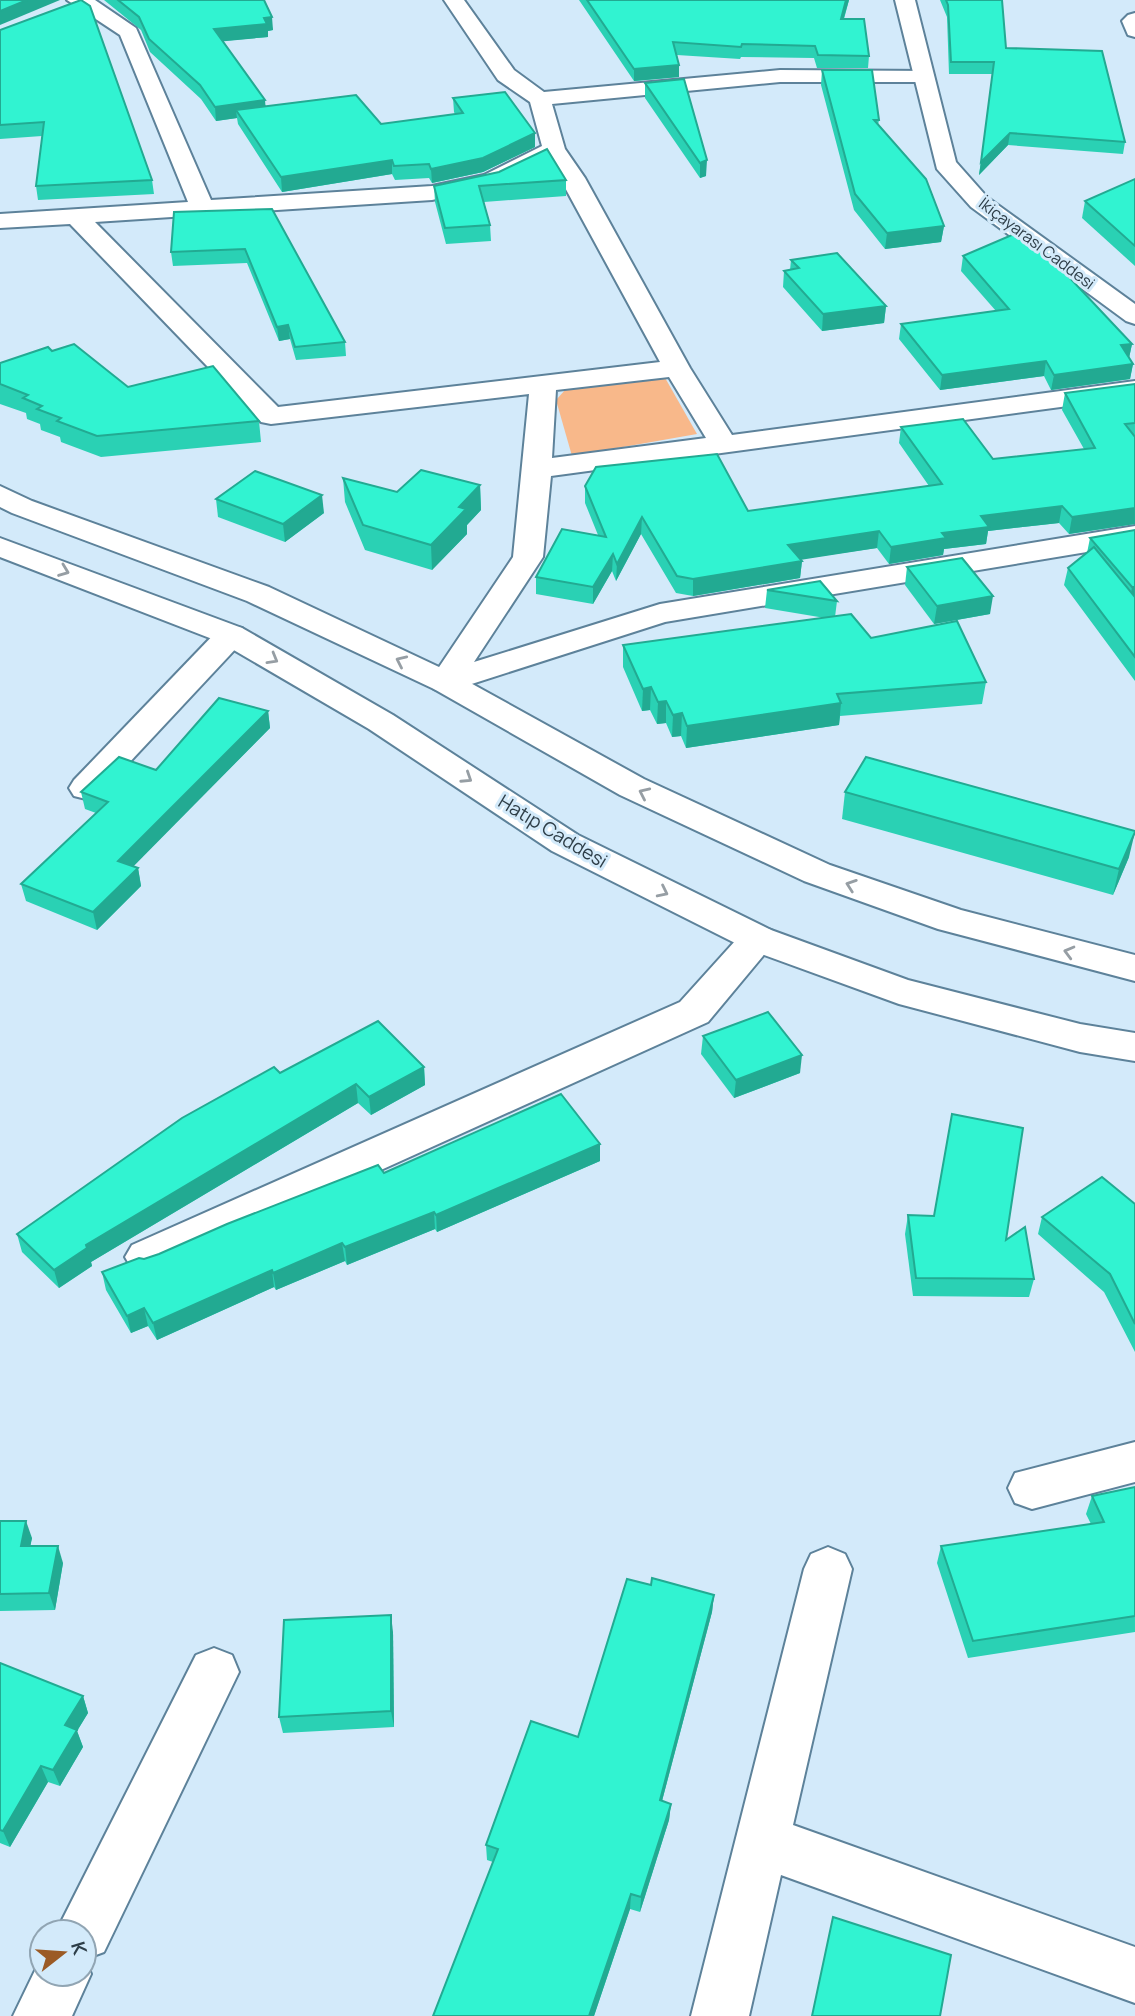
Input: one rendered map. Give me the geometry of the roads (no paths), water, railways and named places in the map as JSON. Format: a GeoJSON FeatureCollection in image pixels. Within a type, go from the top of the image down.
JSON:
{"type":"FeatureCollection","features":[{"type":"Feature","properties":{"kind":"street"},"geometry":{"type":"LineString","coordinates":[[454,0],[506,75],[540,99],[554,149],[573,178],[677,368],[723,443]]}},
{"type":"Feature","properties":{"kind":"street","name":"İkiçayarası Caddesi"},"geometry":{"type":"LineString","coordinates":[[905,0],[945,164],[979,202],[1135,316]]}},
{"type":"Feature","properties":{"kind":"street"},"geometry":{"type":"LineString","coordinates":[[78,3],[129,32],[202,208]]}},
{"type":"Feature","properties":{"kind":"street"},"geometry":{"type":"LineString","coordinates":[[1135,19],[1132,21],[1135,31]]}},
{"type":"Feature","properties":{"kind":"street"},"geometry":{"type":"LineString","coordinates":[[540,99],[780,76],[923,76]]}},
{"type":"Feature","properties":{"kind":"street"},"geometry":{"type":"LineString","coordinates":[[0,221],[432,193],[491,180],[554,149]]}},
{"type":"Feature","properties":{"kind":"street"},"geometry":{"type":"LineString","coordinates":[[75,215],[271,416],[677,368]]}},
{"type":"Feature","properties":{"kind":"street"},"geometry":{"type":"LineString","coordinates":[[445,682],[528,557],[543,384]]}},
{"type":"Feature","properties":{"kind":"street"},"geometry":{"type":"LineString","coordinates":[[537,469],[1135,389]]}},
{"type":"Feature","properties":{"kind":"street"},"geometry":{"type":"LineString","coordinates":[[0,495],[22,508],[258,594],[445,682],[632,787],[817,873],[951,920],[1135,968]]}},
{"type":"Feature","properties":{"kind":"street"},"geometry":{"type":"LineString","coordinates":[[445,682],[660,613],[1135,535]]}},
{"type":"Feature","properties":{"kind":"street","name":"Hatıp Caddesi"},"geometry":{"type":"LineString","coordinates":[[0,547],[231,635],[381,722],[565,843],[758,939],[900,991],[1080,1038],[1135,1047]]}},
{"type":"Feature","properties":{"kind":"street"},"geometry":{"type":"LineString","coordinates":[[86,788],[231,635]]}},
{"type":"Feature","properties":{"kind":"street"},"geometry":{"type":"LineString","coordinates":[[147,1257],[694,1012],[758,939]]}},
{"type":"Feature","properties":{"kind":"street"},"geometry":{"type":"LineString","coordinates":[[1032,1488],[1135,1462]]}},
{"type":"Feature","properties":{"kind":"street"},"geometry":{"type":"LineString","coordinates":[[719,2016],[828,1569]]}},
{"type":"Feature","properties":{"kind":"street"},"geometry":{"type":"LineString","coordinates":[[91,1918],[214,1672]]}},
{"type":"Feature","properties":{"kind":"street"},"geometry":{"type":"LineString","coordinates":[[762,1840],[1135,1975]]}},
{"type":"Feature","properties":{"kind":"street"},"geometry":{"type":"LineString","coordinates":[[42,2016],[56,1988]]}}]}
